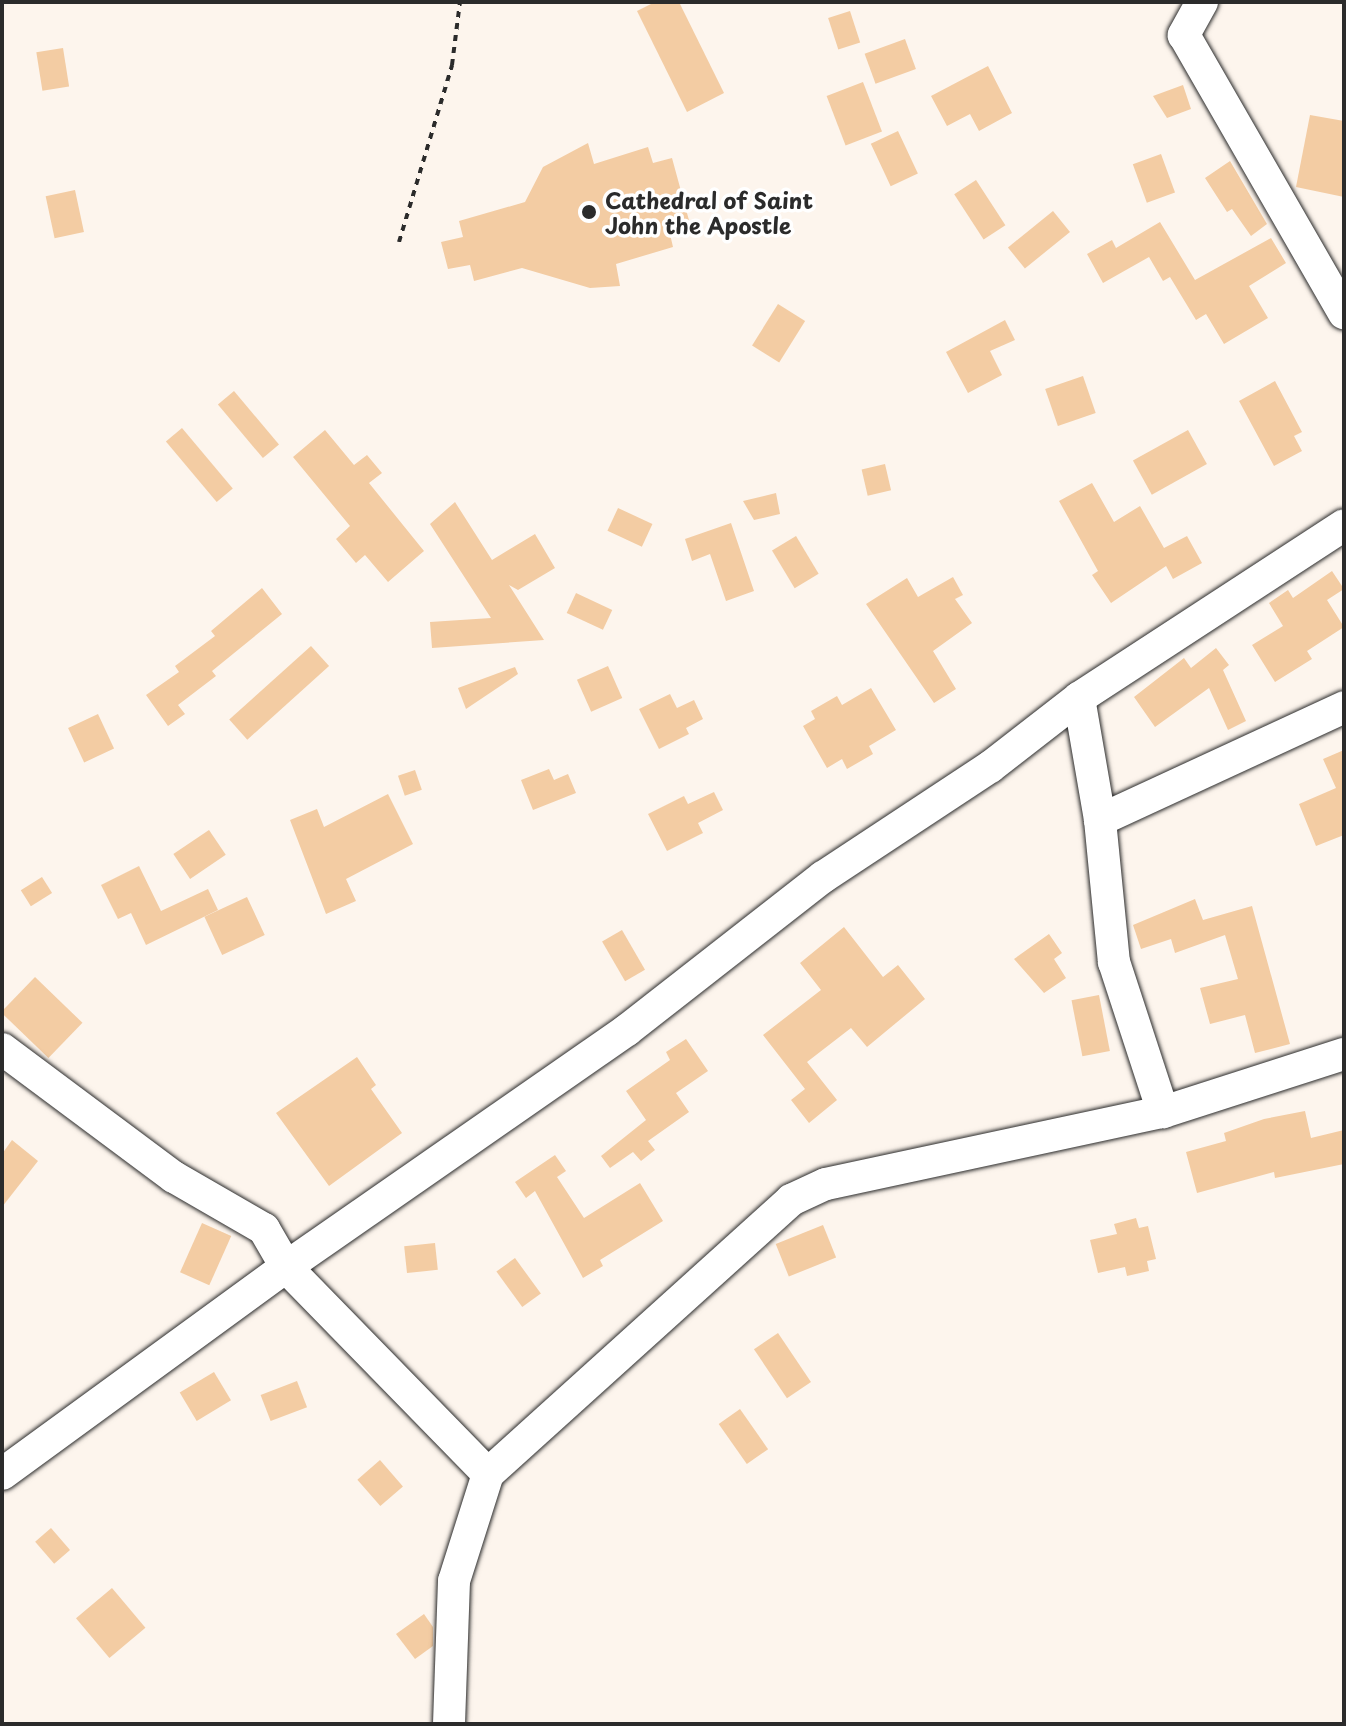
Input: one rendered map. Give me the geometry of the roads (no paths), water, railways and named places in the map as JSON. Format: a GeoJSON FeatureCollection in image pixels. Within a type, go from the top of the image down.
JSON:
{"type":"FeatureCollection","features":[{"type":"Feature","properties":{"kind":"street"},"geometry":{"type":"LineString","coordinates":[[1202,2],[1184,35],[1344,313]]}},
{"type":"Feature","properties":{"kind":"street"},"geometry":{"type":"LineString","coordinates":[[2,1474],[286,1267],[627,1030],[823,877],[990,767],[1079,698],[1344,525]]}},
{"type":"Feature","properties":{"kind":"street"},"geometry":{"type":"LineString","coordinates":[[1079,698],[1100,820],[1114,962],[1163,1112]]}},
{"type":"Feature","properties":{"kind":"street"},"geometry":{"type":"LineString","coordinates":[[1100,820],[1344,707]]}},
{"type":"Feature","properties":{"kind":"street"},"geometry":{"type":"LineString","coordinates":[[2,1049],[174,1177],[264,1229],[286,1267],[488,1474]]}},
{"type":"Feature","properties":{"kind":"street"},"geometry":{"type":"LineString","coordinates":[[449,1724],[454,1581],[488,1474],[643,1340],[791,1200],[826,1184],[1163,1112],[1344,1054]]}},
{"type":"Feature","properties":{"kind":"place","name":"Cathedral of Saint John the Apostle"},"geometry":{"type":"Point","coordinates":[589,212]}}]}
